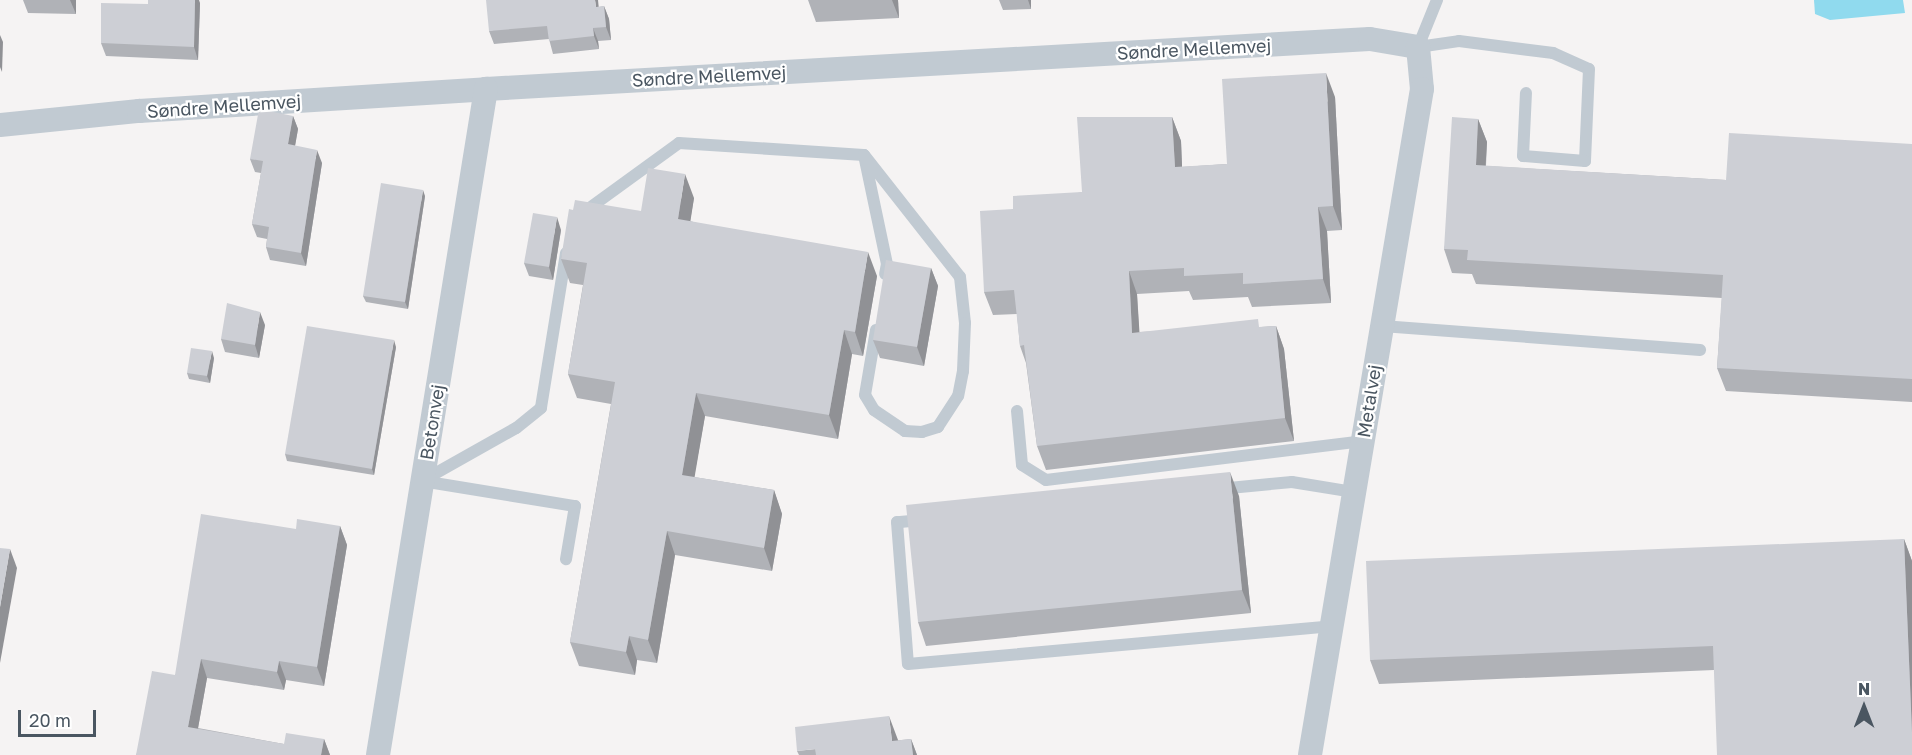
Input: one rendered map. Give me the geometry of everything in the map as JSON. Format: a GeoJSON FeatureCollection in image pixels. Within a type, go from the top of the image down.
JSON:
{"type":"FeatureCollection","features":[{"type":"Feature","properties":{"kind":"street","name":"Søndre Mellemvej"},"geometry":{"type":"LineString","coordinates":[[0,125],[139,111],[486,89],[1370,39],[1418,47]]}},
{"type":"Feature","properties":{"kind":"street","name":"Metalvej"},"geometry":{"type":"LineString","coordinates":[[1310,755],[1422,89],[1418,47]]}},
{"type":"Feature","properties":{"kind":"street","name":"Betonvej"},"geometry":{"type":"LineString","coordinates":[[378,755],[486,89]]}},
{"type":"Feature","properties":{"kind":"lane"},"geometry":{"type":"LineString","coordinates":[[1418,47],[1437,0]]}},
{"type":"Feature","properties":{"kind":"lane"},"geometry":{"type":"LineString","coordinates":[[1418,47],[1459,41],[1553,53],[1589,69],[1585,161],[1523,156],[1526,93]]}},
{"type":"Feature","properties":{"kind":"lane"},"geometry":{"type":"LineString","coordinates":[[571,222],[679,143],[864,154],[960,277],[965,323],[963,371],[958,396],[938,427],[922,432],[905,431],[873,410],[865,395],[878,319]]}},
{"type":"Feature","properties":{"kind":"lane"},"geometry":{"type":"LineString","coordinates":[[864,154],[887,264],[884,286]]}},
{"type":"Feature","properties":{"kind":"lane"},"geometry":{"type":"LineString","coordinates":[[422,481],[516,428],[541,408],[567,245]]}},
{"type":"Feature","properties":{"kind":"lane"},"geometry":{"type":"LineString","coordinates":[[1382,326],[1700,350]]}},
{"type":"Feature","properties":{"kind":"lane"},"geometry":{"type":"LineString","coordinates":[[1017,411],[1022,465],[1046,480],[1363,441]]}},
{"type":"Feature","properties":{"kind":"lane"},"geometry":{"type":"LineString","coordinates":[[422,481],[575,506],[566,559]]}},
{"type":"Feature","properties":{"kind":"lane"},"geometry":{"type":"LineString","coordinates":[[1211,490],[1292,482],[1354,492]]}},
{"type":"Feature","properties":{"kind":"lane"},"geometry":{"type":"LineString","coordinates":[[932,518],[897,522],[908,664],[1332,626]]}},
{"type":"Feature","properties":{"kind":"water"},"geometry":{"type":"Polygon","coordinates":[[[1814,0],[1903,0],[1905,13],[1830,20],[1815,14],[1814,0]]]}},
{"type":"Feature","properties":{"kind":"building"},"geometry":{"type":"Polygon","coordinates":[[[148,0],[195,0],[194,47],[101,43],[101,3],[148,4],[148,0]]]}},
{"type":"Feature","properties":{"kind":"building"},"geometry":{"type":"Polygon","coordinates":[[[486,0],[595,0],[596,7],[604,6],[606,27],[593,28],[594,36],[549,41],[547,26],[489,31],[486,0]]]}},
{"type":"Feature","properties":{"kind":"building"},"geometry":{"type":"Polygon","coordinates":[[[1326,73],[1333,206],[1318,207],[1323,279],[1243,284],[1243,273],[1184,276],[1184,268],[1129,271],[1132,333],[1258,319],[1259,327],[1276,326],[1285,418],[1037,446],[1024,345],[1020,346],[1014,290],[984,292],[980,211],[1013,209],[1013,196],[1082,192],[1077,117],[1172,117],[1175,167],[1227,164],[1222,79],[1326,73]]]}},
{"type":"Feature","properties":{"kind":"building"},"geometry":{"type":"Polygon","coordinates":[[[259,109],[293,116],[288,144],[317,150],[301,253],[266,247],[269,227],[252,224],[263,161],[250,159],[259,109]]]}},
{"type":"Feature","properties":{"kind":"building"},"geometry":{"type":"Polygon","coordinates":[[[1452,117],[1478,119],[1476,165],[1726,180],[1729,133],[1912,144],[1912,379],[1717,368],[1723,275],[1467,260],[1468,250],[1444,249],[1452,117]]]}},
{"type":"Feature","properties":{"kind":"building"},"geometry":{"type":"Polygon","coordinates":[[[648,168],[685,174],[678,219],[868,252],[855,332],[844,330],[829,415],[696,393],[682,475],[774,490],[764,548],[667,531],[648,640],[629,636],[626,652],[570,642],[615,382],[568,374],[587,263],[561,259],[569,209],[573,210],[575,200],[641,211],[648,168]]]}},
{"type":"Feature","properties":{"kind":"building"},"geometry":{"type":"Polygon","coordinates":[[[381,183],[423,190],[405,302],[363,296],[381,183]]]}},
{"type":"Feature","properties":{"kind":"building"},"geometry":{"type":"Polygon","coordinates":[[[533,213],[557,217],[549,267],[524,263],[533,213]]]}},
{"type":"Feature","properties":{"kind":"building"},"geometry":{"type":"Polygon","coordinates":[[[886,260],[931,268],[917,347],[873,340],[886,260]]]}},
{"type":"Feature","properties":{"kind":"building"},"geometry":{"type":"Polygon","coordinates":[[[227,303],[260,312],[255,345],[221,339],[227,303]]]}},
{"type":"Feature","properties":{"kind":"building"},"geometry":{"type":"Polygon","coordinates":[[[307,326],[394,340],[372,469],[285,454],[307,326]]]}},
{"type":"Feature","properties":{"kind":"building"},"geometry":{"type":"Polygon","coordinates":[[[191,348],[212,351],[207,376],[187,373],[191,348]]]}},
{"type":"Feature","properties":{"kind":"building"},"geometry":{"type":"Polygon","coordinates":[[[1230,472],[1242,590],[918,622],[906,505],[1230,472]]]}},
{"type":"Feature","properties":{"kind":"building"},"geometry":{"type":"Polygon","coordinates":[[[201,514],[296,529],[297,519],[340,526],[317,667],[279,661],[277,672],[201,659],[188,727],[284,744],[286,733],[324,739],[321,755],[136,755],[152,671],[175,675],[201,514]]]}},
{"type":"Feature","properties":{"kind":"building"},"geometry":{"type":"Polygon","coordinates":[[[1904,539],[1912,755],[1717,755],[1713,646],[1370,660],[1366,561],[1904,539]]]}},
{"type":"Feature","properties":{"kind":"building"},"geometry":{"type":"Polygon","coordinates":[[[0,548],[10,549],[0,607],[0,548]]]}},
{"type":"Feature","properties":{"kind":"building"},"geometry":{"type":"Polygon","coordinates":[[[889,716],[892,741],[911,739],[913,755],[816,755],[815,749],[797,751],[795,727],[889,716]]]}}]}
